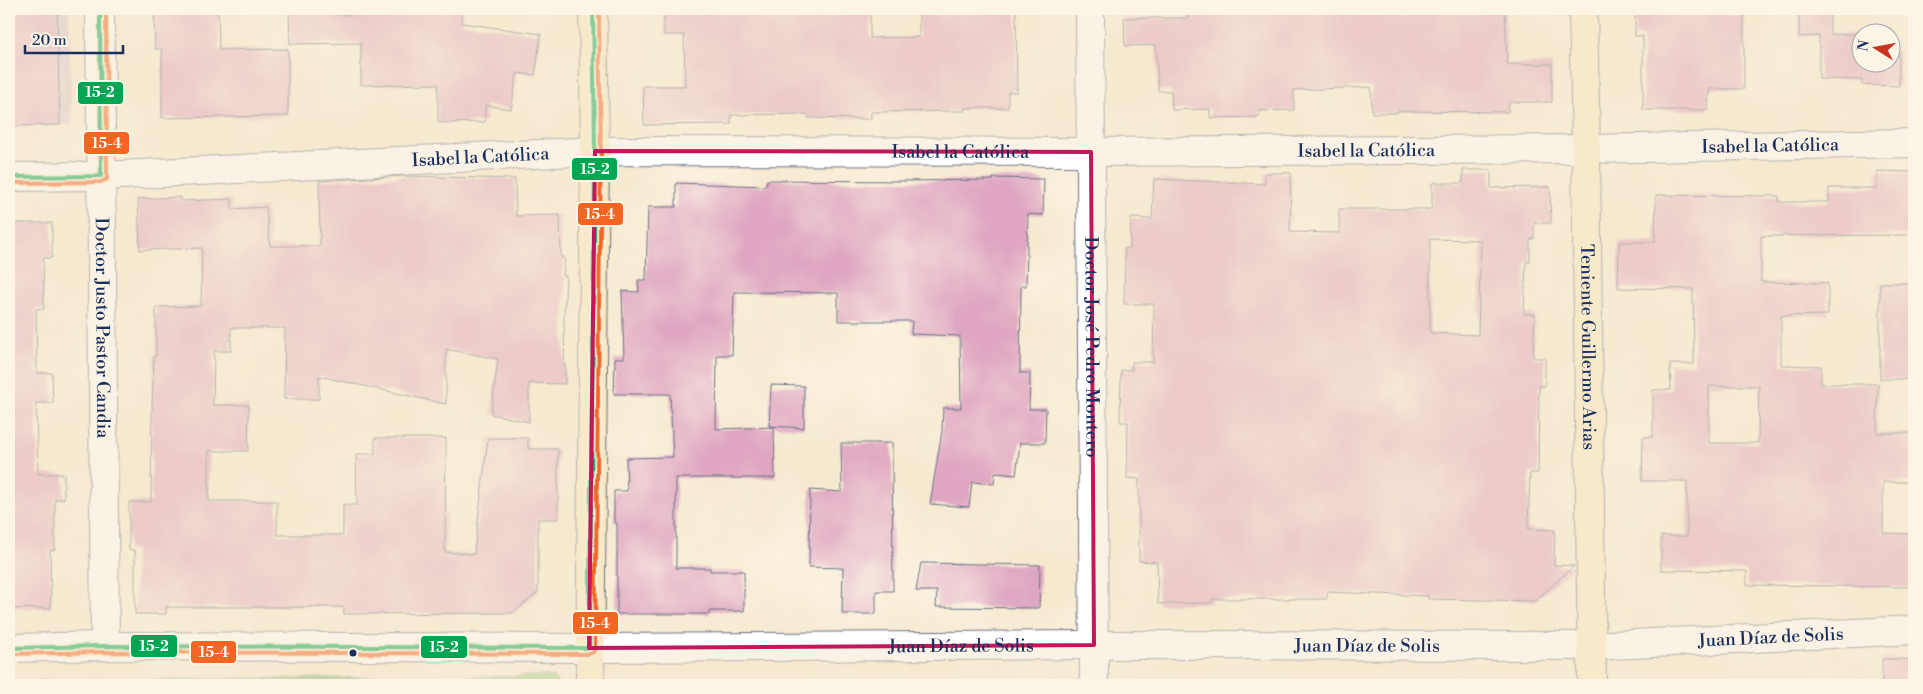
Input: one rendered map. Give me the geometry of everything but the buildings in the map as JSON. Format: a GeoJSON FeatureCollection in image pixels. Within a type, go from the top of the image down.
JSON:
{"type":"FeatureCollection","features":[{"type":"Feature","properties":{"kind":"street","name":"Doctor Justo Pastor Candia"},"geometry":{"type":"LineString","coordinates":[[100,9],[104,646]]}},
{"type":"Feature","properties":{"kind":"street"},"geometry":{"type":"LineString","coordinates":[[590,685],[595,151],[593,9]]}},
{"type":"Feature","properties":{"kind":"street","name":"Doctor José Pedro Montero"},"geometry":{"type":"LineString","coordinates":[[1090,9],[1094,685]]}},
{"type":"Feature","properties":{"kind":"street","name":"Teniente Guillermo Arias"},"geometry":{"type":"LineString","coordinates":[[1583,9],[1592,685]]}},
{"type":"Feature","properties":{"kind":"street","name":"Isabel la Católica"},"geometry":{"type":"LineString","coordinates":[[9,177],[101,176],[595,151],[1091,152],[1586,149],[1914,143]]}},
{"type":"Feature","properties":{"kind":"street","name":"Juan Díaz de Solis"},"geometry":{"type":"LineString","coordinates":[[9,648],[104,646],[589,648],[1094,645],[1592,646],[1914,630]]}},
{"type":"Feature","properties":{"kind":"highlighted area"},"geometry":{"type":"Polygon","coordinates":[[[595,151],[1091,152],[1094,645],[589,648],[595,151]]]}},
{"type":"Feature","properties":{"kind":"shaded area"},"geometry":{"type":"Polygon","coordinates":[[[9,9],[69,9],[72,125],[9,127],[9,9]]]}},
{"type":"Feature","properties":{"kind":"green space"},"geometry":{"type":"Polygon","coordinates":[[[548,676],[555,679],[558,685],[40,685],[39,681],[548,676]]]}},
{"type":"Feature","properties":{"kind":"transit line","name":"15-2"},"geometry":{"type":"LineString","coordinates":[[100,9],[101,176]]}},
{"type":"Feature","properties":{"kind":"transit line","name":"15-4"},"geometry":{"type":"LineString","coordinates":[[9,183],[101,182],[107,179],[106,9]]}},
{"type":"Feature","properties":{"kind":"transit line","name":"15-2"},"geometry":{"type":"LineString","coordinates":[[589,648],[595,151],[593,9]]}},
{"type":"Feature","properties":{"kind":"transit line","name":"15-4"},"geometry":{"type":"LineString","coordinates":[[9,654],[105,652],[589,654],[594,652],[601,151],[599,9]]}},
{"type":"Feature","properties":{"kind":"transit line","name":"15-2"},"geometry":{"type":"LineString","coordinates":[[9,177],[101,176]]}},
{"type":"Feature","properties":{"kind":"transit line","name":"15-2"},"geometry":{"type":"LineString","coordinates":[[9,648],[105,646],[589,648]]}}]}
